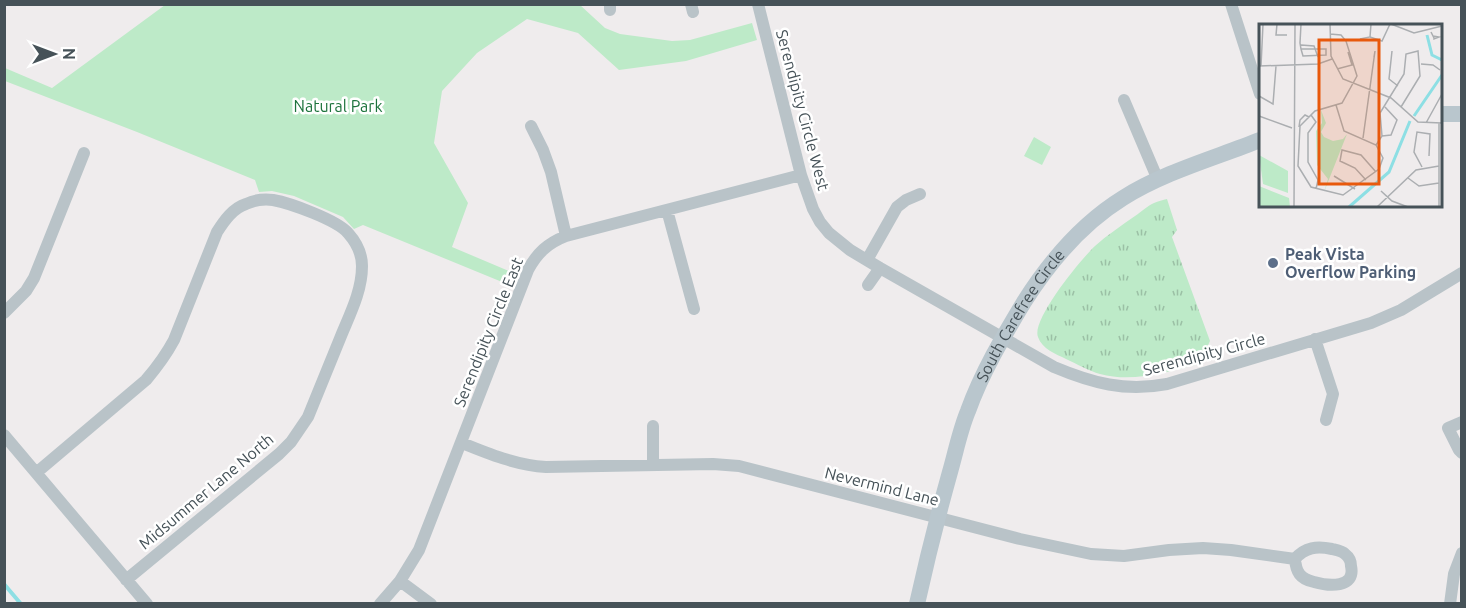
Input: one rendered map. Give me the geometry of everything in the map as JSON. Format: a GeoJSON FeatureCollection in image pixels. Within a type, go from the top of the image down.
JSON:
{"type":"FeatureCollection","features":[{"type":"Feature","properties":{"kind":"main road"},"geometry":{"type":"LineString","coordinates":[[1442,114],[1461,114]]}},
{"type":"Feature","properties":{"kind":"main road","name":"South Carefree Circle"},"geometry":{"type":"LineString","coordinates":[[917,603],[967,412],[1002,337],[1034,287],[1068,242],[1085,225],[1123,198],[1158,180],[1259,140]]}},
{"type":"Feature","properties":{"kind":"street","name":"Serendipity Circle West"},"geometry":{"type":"LineString","coordinates":[[758,4],[801,175],[820,222],[849,250],[1002,337]]}},
{"type":"Feature","properties":{"kind":"street"},"geometry":{"type":"LineString","coordinates":[[1231,4],[1259,91]]}},
{"type":"Feature","properties":{"kind":"street"},"geometry":{"type":"LineString","coordinates":[[1124,100],[1158,180]]}},
{"type":"Feature","properties":{"kind":"street"},"geometry":{"type":"LineString","coordinates":[[531,126],[551,172],[566,237]]}},
{"type":"Feature","properties":{"kind":"street"},"geometry":{"type":"LineString","coordinates":[[4,313],[26,291],[34,278],[84,153]]}},
{"type":"Feature","properties":{"kind":"street","name":"Serendipity Circle East"},"geometry":{"type":"LineString","coordinates":[[380,603],[400,581],[419,550],[531,264],[543,249],[553,241],[566,237],[801,175]]}},
{"type":"Feature","properties":{"kind":"street"},"geometry":{"type":"LineString","coordinates":[[867,260],[897,207],[920,194]]}},
{"type":"Feature","properties":{"kind":"street","name":"Midsummer Lane North"},"geometry":{"type":"LineString","coordinates":[[36,473],[146,380],[158,366],[174,340],[217,232],[224,221],[243,204],[258,200],[283,202],[334,223],[347,232],[361,256],[362,266],[358,293],[308,417],[291,442],[279,454],[126,579]]}},
{"type":"Feature","properties":{"kind":"street"},"geometry":{"type":"LineString","coordinates":[[668,210],[694,309]]}},
{"type":"Feature","properties":{"kind":"street"},"geometry":{"type":"LineString","coordinates":[[868,285],[880,268]]}},
{"type":"Feature","properties":{"kind":"street","name":"Serendipity Circle"},"geometry":{"type":"LineString","coordinates":[[1002,337],[1054,367],[1079,378],[1133,388],[1148,388],[1386,318],[1460,278]]}},
{"type":"Feature","properties":{"kind":"street"},"geometry":{"type":"LineString","coordinates":[[1316,339],[1333,394],[1326,420]]}},
{"type":"Feature","properties":{"kind":"street"},"geometry":{"type":"LineString","coordinates":[[1461,422],[1448,428],[1461,453]]}},
{"type":"Feature","properties":{"kind":"street"},"geometry":{"type":"LineString","coordinates":[[653,426],[653,464]]}},
{"type":"Feature","properties":{"kind":"street"},"geometry":{"type":"LineString","coordinates":[[4,435],[147,603]]}},
{"type":"Feature","properties":{"kind":"street","name":"Nevermind Lane"},"geometry":{"type":"LineString","coordinates":[[462,444],[529,466],[653,464],[740,466],[1020,539],[1091,554],[1124,556],[1203,548],[1295,560]]}},
{"type":"Feature","properties":{"kind":"street"},"geometry":{"type":"LineString","coordinates":[[1309,548],[1338,550],[1346,554],[1351,562],[1352,571],[1349,579],[1342,584],[1334,586],[1311,582],[1302,577],[1296,569],[1295,560],[1300,553],[1309,548]]}},
{"type":"Feature","properties":{"kind":"street"},"geometry":{"type":"LineString","coordinates":[[1450,603],[1454,574],[1461,554]]}},
{"type":"Feature","properties":{"kind":"street"},"geometry":{"type":"LineString","coordinates":[[400,581],[431,603]]}},
{"type":"Feature","properties":{"kind":"green space","name":"Natural Park"},"geometry":{"type":"Polygon","coordinates":[[[165,5],[580,5],[605,28],[620,34],[672,41],[690,40],[752,23],[757,40],[686,61],[619,70],[578,33],[527,19],[477,53],[442,91],[434,143],[468,203],[452,247],[516,274],[512,286],[363,225],[354,229],[343,217],[294,196],[272,191],[259,192],[255,180],[5,81],[5,68],[52,88],[165,5]]]}},
{"type":"Feature","properties":{"kind":"green space"},"geometry":{"type":"Polygon","coordinates":[[[1034,137],[1051,147],[1042,165],[1024,156],[1034,137]]]}},
{"type":"Feature","properties":{"kind":"green space"},"geometry":{"type":"Polygon","coordinates":[[[1167,199],[1177,230],[1172,237],[1210,341],[1199,364],[1137,377],[1112,376],[1087,369],[1046,348],[1038,337],[1042,317],[1079,263],[1114,231],[1149,206],[1167,199]]]}},
{"type":"Feature","properties":{"kind":"waterway"},"geometry":{"type":"LineString","coordinates":[[4,584],[21,604]]}},
{"type":"Feature","properties":{"kind":"place","name":"Peak Vista Overflow Parking"},"geometry":{"type":"Point","coordinates":[1273,263]}}]}
